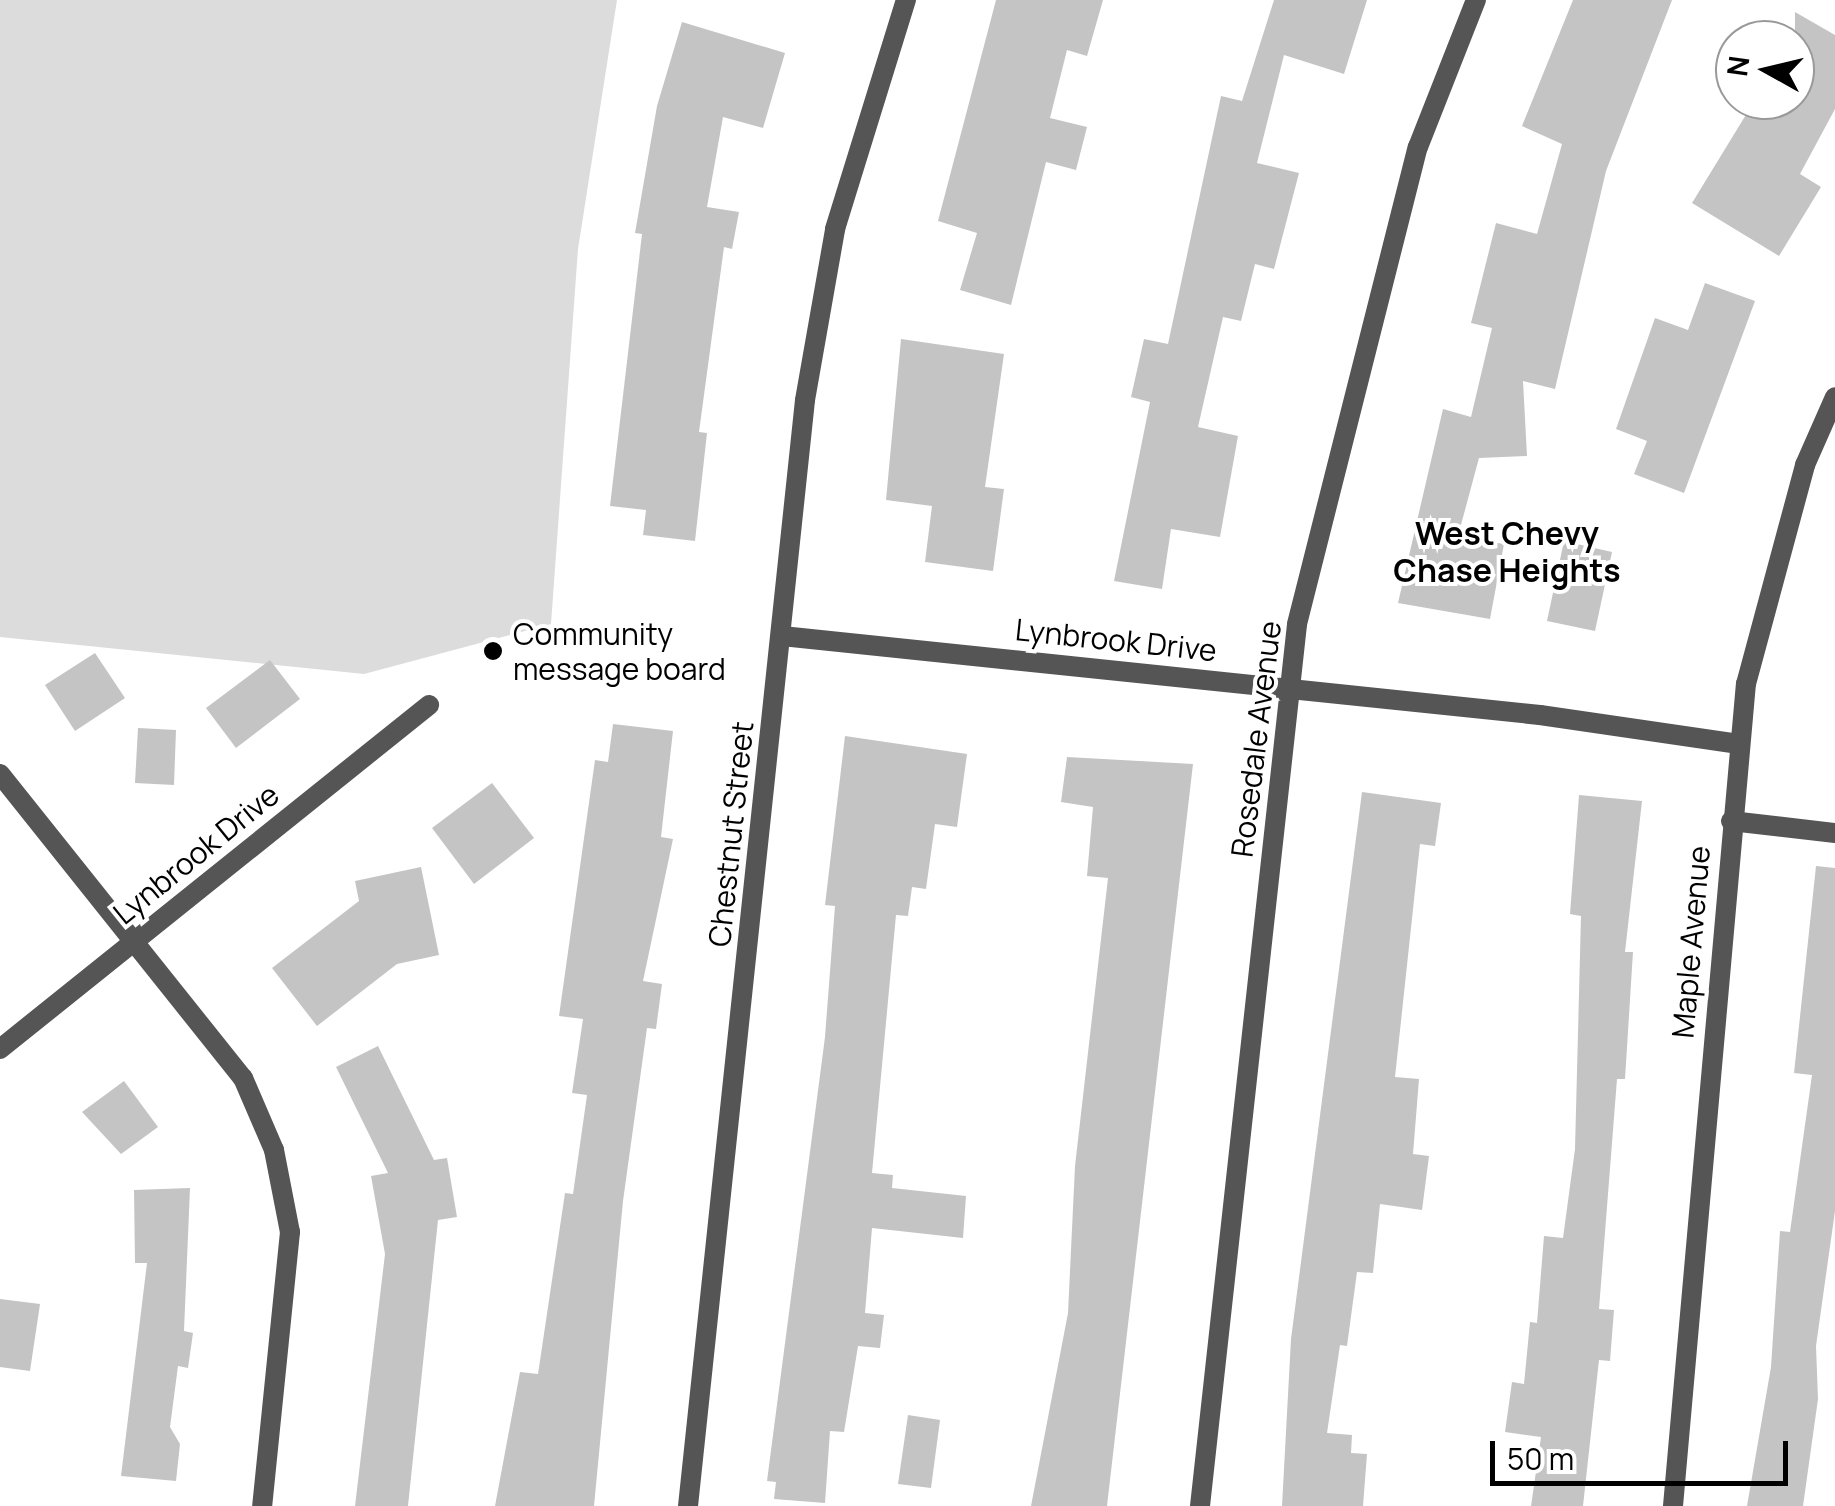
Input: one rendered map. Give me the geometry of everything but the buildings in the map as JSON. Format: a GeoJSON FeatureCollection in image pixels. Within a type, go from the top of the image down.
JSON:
{"type":"FeatureCollection","features":[{"type":"Feature","properties":{"kind":"street","name":"Chestnut Street"},"geometry":{"type":"LineString","coordinates":[[688,1506],[805,400],[835,229],[906,0]]}},
{"type":"Feature","properties":{"kind":"street","name":"Rosedale Avenue"},"geometry":{"type":"LineString","coordinates":[[1200,1506],[1297,624],[1418,147],[1476,0]]}},
{"type":"Feature","properties":{"kind":"street","name":"Maple Avenue"},"geometry":{"type":"LineString","coordinates":[[1674,1506],[1746,684],[1805,465],[1835,398]]}},
{"type":"Feature","properties":{"kind":"street","name":"Lynbrook Drive"},"geometry":{"type":"LineString","coordinates":[[782,636],[1740,744]]}},
{"type":"Feature","properties":{"kind":"street","name":"Lynbrook Drive"},"geometry":{"type":"LineString","coordinates":[[0,1050],[428,705]]}},
{"type":"Feature","properties":{"kind":"street"},"geometry":{"type":"LineString","coordinates":[[0,774],[137,940],[243,1078],[274,1150],[290,1232],[262,1506]]}},
{"type":"Feature","properties":{"kind":"street"},"geometry":{"type":"LineString","coordinates":[[1731,821],[1835,833]]}},
{"type":"Feature","properties":{"kind":"shaded area"},"geometry":{"type":"Polygon","coordinates":[[[0,0],[617,0],[578,249],[551,624],[364,674],[0,637],[0,0]]]}},
{"type":"Feature","properties":{"kind":"place","name":"Community message board"},"geometry":{"type":"Point","coordinates":[493,651]}},
{"type":"Feature","properties":{"kind":"district","name":"West Chevy Chase Heights"},"geometry":{"type":"Point","coordinates":[1507,552]}}]}
